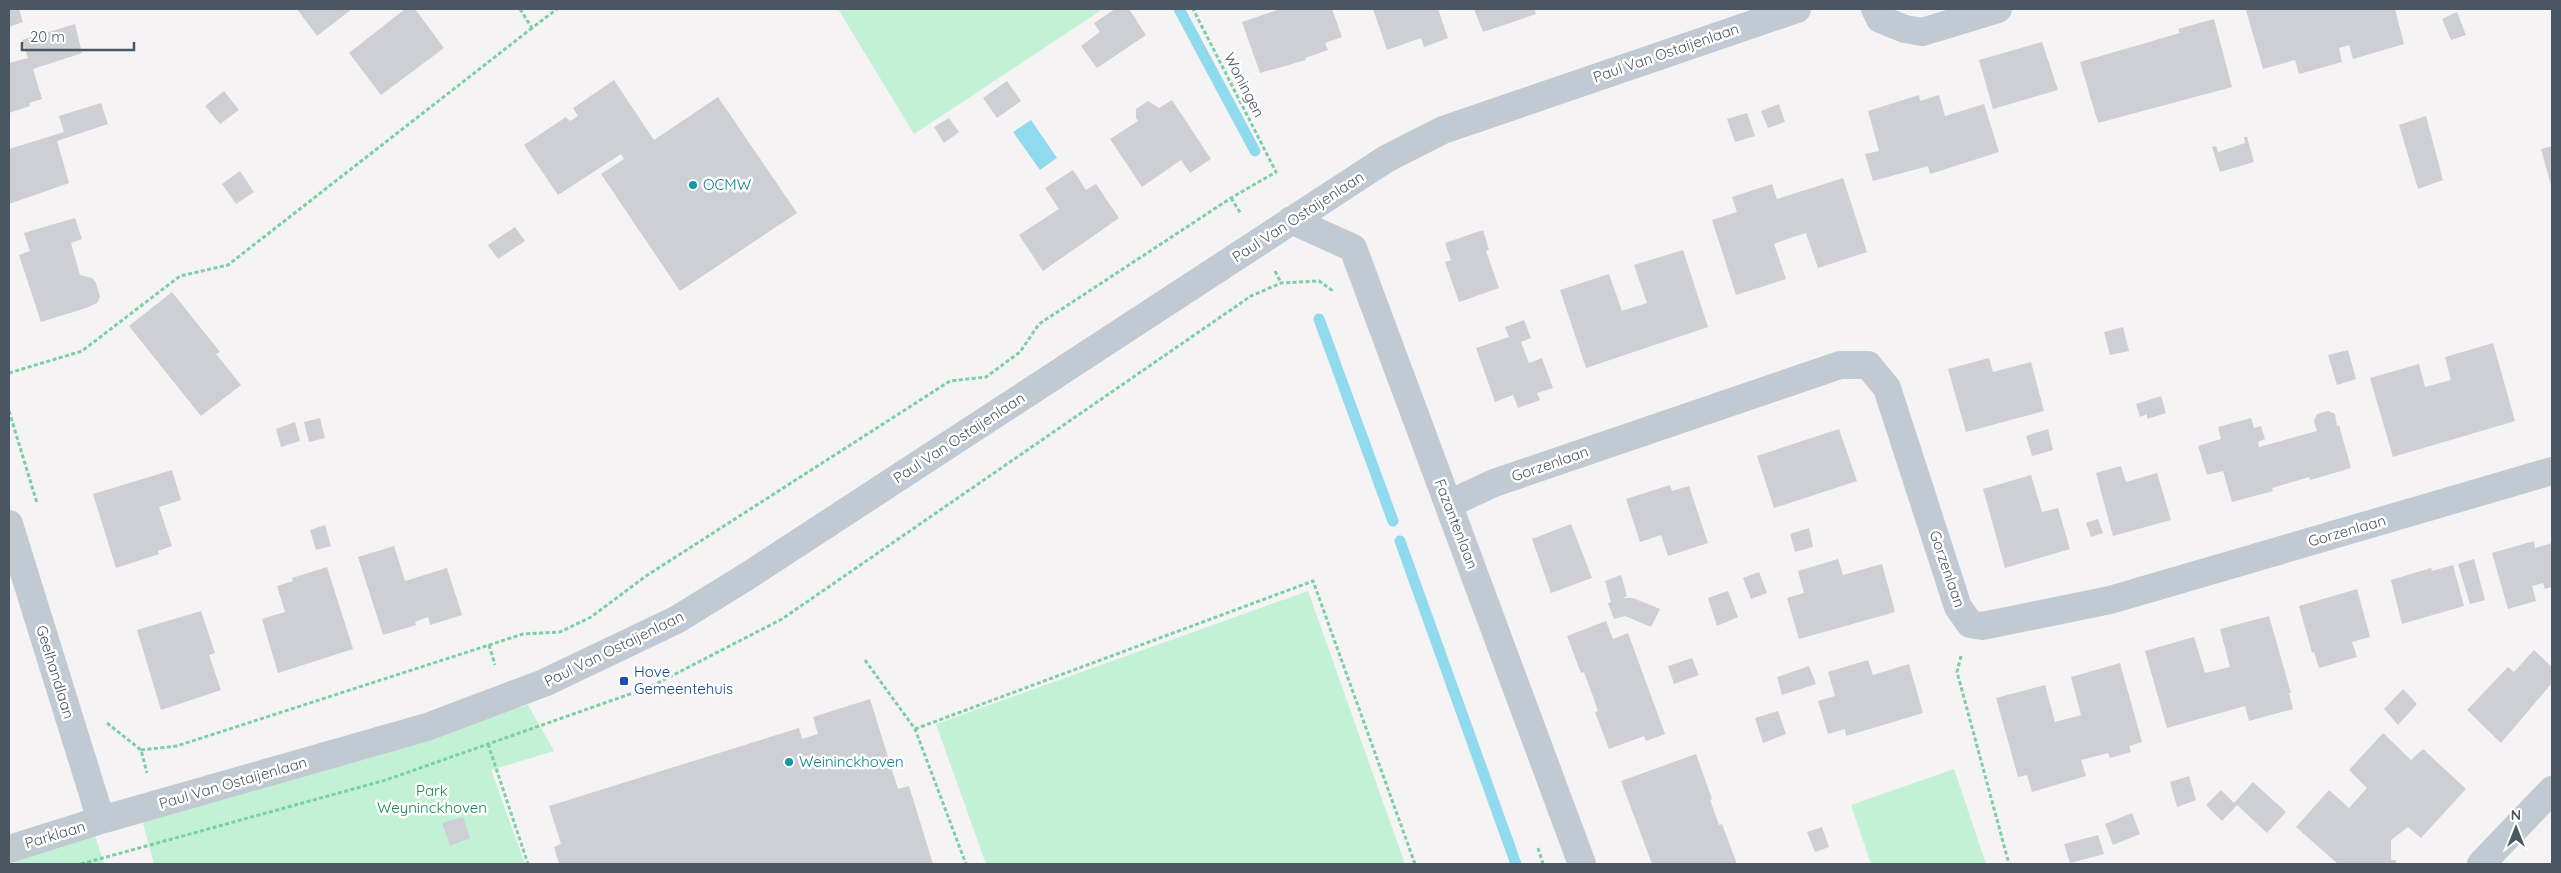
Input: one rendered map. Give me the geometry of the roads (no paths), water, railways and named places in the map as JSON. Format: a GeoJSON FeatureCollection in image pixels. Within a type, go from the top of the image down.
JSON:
{"type":"FeatureCollection","features":[{"type":"Feature","properties":{"kind":"street","name":"Paul Van Ostaijenlaan"},"geometry":{"type":"LineString","coordinates":[[101,820],[427,727],[544,683],[676,620],[763,566],[1386,159],[1443,130],[1796,9]]}},
{"type":"Feature","properties":{"kind":"street"},"geometry":{"type":"LineString","coordinates":[[1875,9],[1880,18],[1905,28],[1922,32],[1998,9]]}},
{"type":"Feature","properties":{"kind":"street","name":"Fazantenlaan"},"geometry":{"type":"LineString","coordinates":[[1291,220],[1353,248],[1582,864]]}},
{"type":"Feature","properties":{"kind":"street","name":"Gorzenlaan"},"geometry":{"type":"LineString","coordinates":[[1449,504],[1494,483],[1840,365],[1868,365],[1887,388],[1958,607],[1970,624],[1982,626],[2110,600],[2552,471]]}},
{"type":"Feature","properties":{"kind":"street","name":"Geelhandlaan"},"geometry":{"type":"LineString","coordinates":[[9,524],[101,820]]}},
{"type":"Feature","properties":{"kind":"street"},"geometry":{"type":"LineString","coordinates":[[2481,864],[2552,790]]}},
{"type":"Feature","properties":{"kind":"street","name":"Parklaan"},"geometry":{"type":"LineString","coordinates":[[9,849],[101,820]]}},
{"type":"Feature","properties":{"kind":"water"},"geometry":{"type":"Polygon","coordinates":[[[1031,120],[1057,158],[1040,170],[1013,132],[1031,120]]]}},
{"type":"Feature","properties":{"kind":"waterway"},"geometry":{"type":"LineString","coordinates":[[1179,9],[1255,151]]}},
{"type":"Feature","properties":{"kind":"waterway"},"geometry":{"type":"LineString","coordinates":[[1319,319],[1393,521]]}},
{"type":"Feature","properties":{"kind":"waterway"},"geometry":{"type":"LineString","coordinates":[[1400,541],[1516,864]]}},
{"type":"Feature","properties":{"kind":"place","name":"OCMW"},"geometry":{"type":"Point","coordinates":[693,185]}},
{"type":"Feature","properties":{"kind":"place","name":"Hove Gemeentehuis"},"geometry":{"type":"Point","coordinates":[624,681]}},
{"type":"Feature","properties":{"kind":"place","name":"Weininckhoven"},"geometry":{"type":"Point","coordinates":[789,762]}},
{"type":"Feature","properties":{"kind":"park label","name":"Park Weyninckhoven"},"geometry":{"type":"Point","coordinates":[432,800]}}]}
